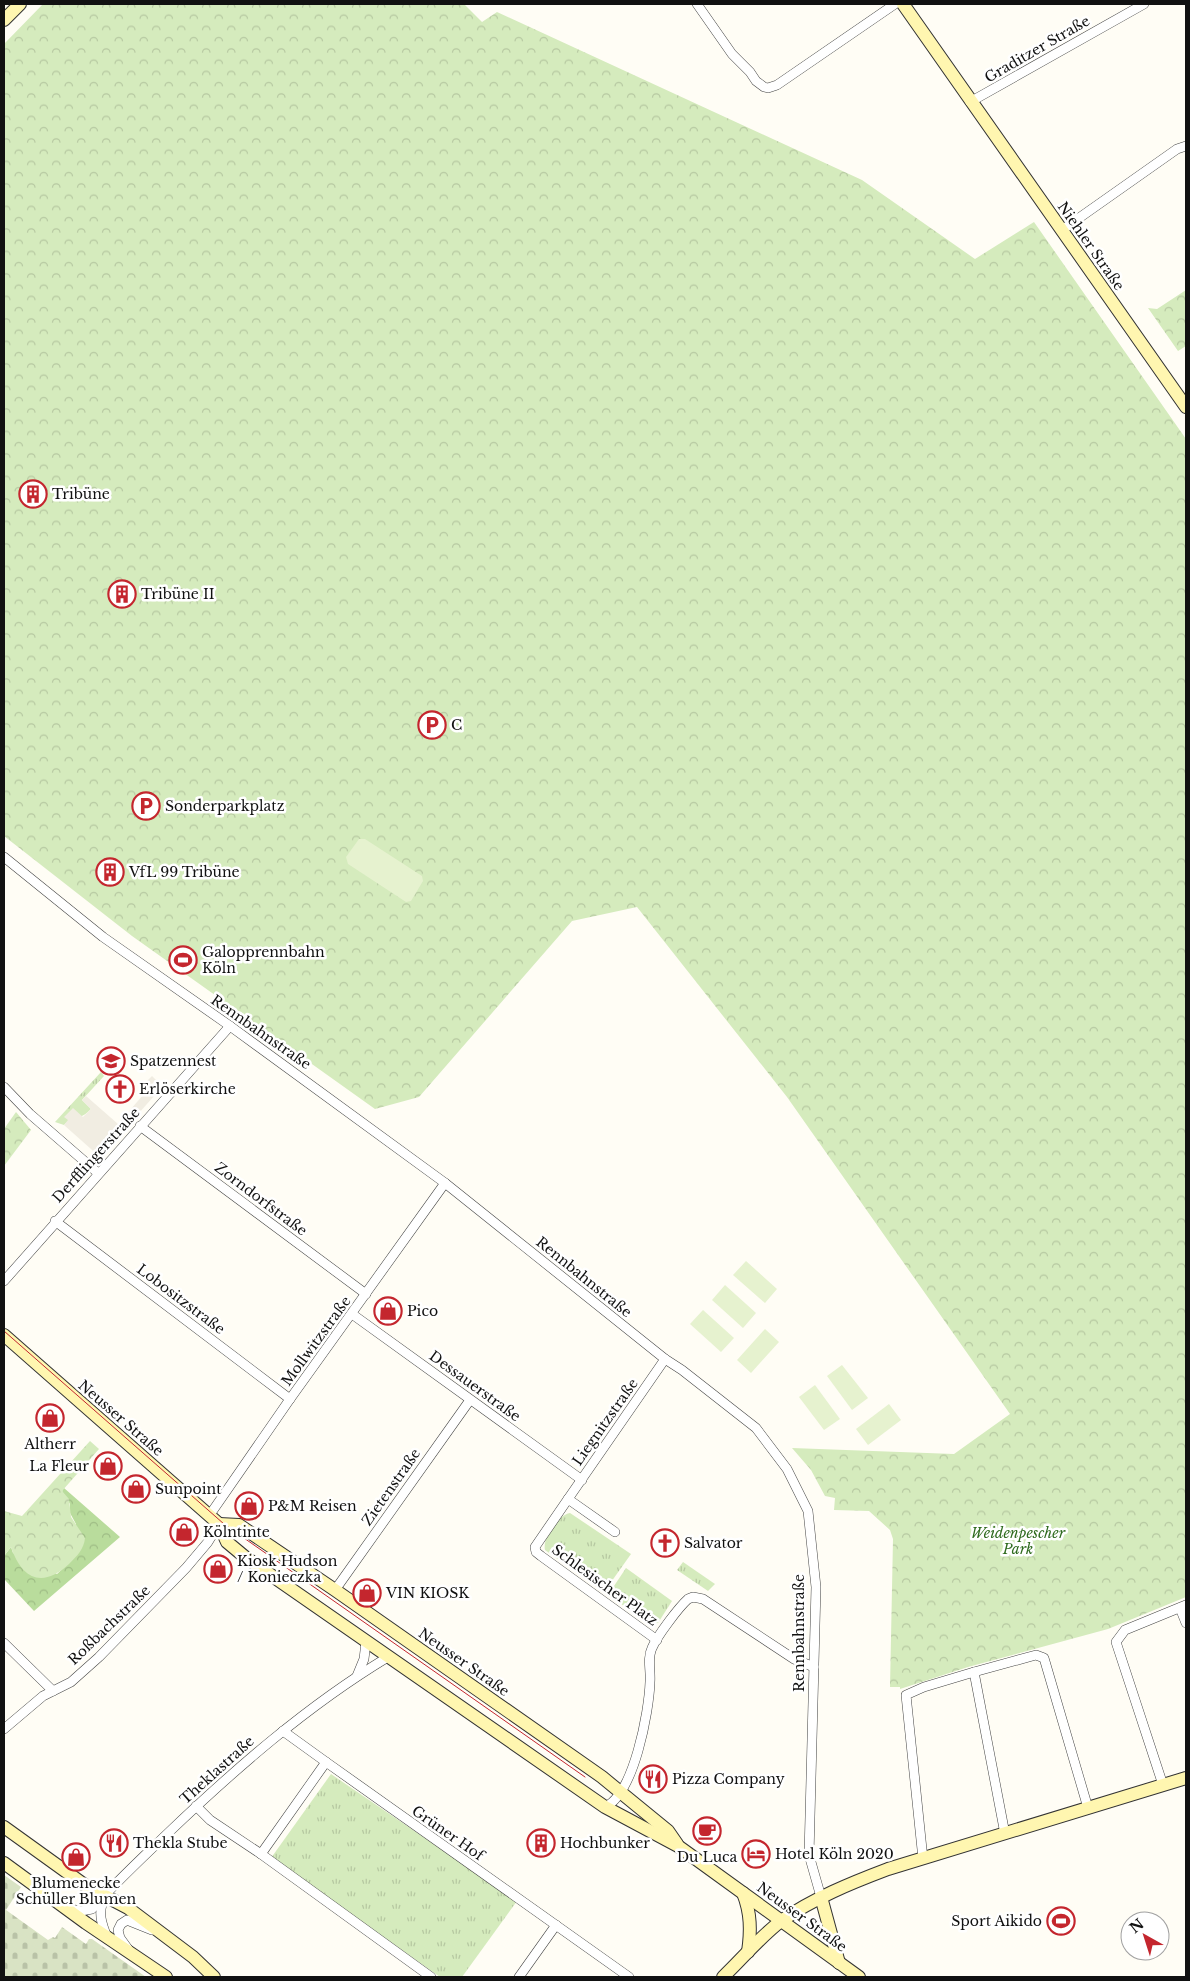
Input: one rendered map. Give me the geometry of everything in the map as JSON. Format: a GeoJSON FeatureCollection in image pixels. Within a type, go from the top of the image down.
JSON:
{"type":"FeatureCollection","features":[{"type":"Feature","properties":{"kind":"main road"},"geometry":{"type":"LineString","coordinates":[[4,20],[20,4]]}},
{"type":"Feature","properties":{"kind":"main road","name":"Niehler Straße"},"geometry":{"type":"LineString","coordinates":[[902,4],[1186,407]]}},
{"type":"Feature","properties":{"kind":"main road","name":"Neusser Straße"},"geometry":{"type":"LineString","coordinates":[[4,1335],[214,1520],[227,1542],[245,1557],[605,1808],[678,1846],[859,1977]]}},
{"type":"Feature","properties":{"kind":"main road","name":"Neusser Straße"},"geometry":{"type":"LineString","coordinates":[[214,1520],[239,1525],[335,1590],[594,1772],[668,1831],[678,1846]]}},
{"type":"Feature","properties":{"kind":"main road"},"geometry":{"type":"LineString","coordinates":[[723,1977],[782,1921],[821,1897],[888,1869],[1186,1778]]}},
{"type":"Feature","properties":{"kind":"main road"},"geometry":{"type":"LineString","coordinates":[[4,1827],[86,1886],[128,1908],[164,1934],[214,1977]]}},
{"type":"Feature","properties":{"kind":"main road"},"geometry":{"type":"LineString","coordinates":[[4,1863],[166,1977]]}},
{"type":"Feature","properties":{"kind":"main road"},"geometry":{"type":"LineString","coordinates":[[743,1893],[748,1906],[750,1920],[748,1952]]}},
{"type":"Feature","properties":{"kind":"main road"},"geometry":{"type":"LineString","coordinates":[[821,1897],[839,1963]]}},
{"type":"Feature","properties":{"kind":"street"},"geometry":{"type":"LineString","coordinates":[[697,4],[732,54],[756,81],[768,88],[777,85],[895,4]]}},
{"type":"Feature","properties":{"kind":"street","name":"Graditzer Straße"},"geometry":{"type":"LineString","coordinates":[[970,102],[1144,4]]}},
{"type":"Feature","properties":{"kind":"street"},"geometry":{"type":"LineString","coordinates":[[1062,230],[1177,148],[1186,146]]}},
{"type":"Feature","properties":{"kind":"street","name":"Rennbahnstraße"},"geometry":{"type":"LineString","coordinates":[[4,857],[103,937],[230,1026],[445,1182],[665,1359],[682,1370],[756,1428],[787,1469],[804,1499],[811,1527],[816,1587],[809,1855],[821,1897]]}},
{"type":"Feature","properties":{"kind":"street","name":"Derfflingerstraße"},"geometry":{"type":"LineString","coordinates":[[4,1281],[55,1221],[230,1026]]}},
{"type":"Feature","properties":{"kind":"street"},"geometry":{"type":"LineString","coordinates":[[4,1087],[30,1114],[98,1173]]}},
{"type":"Feature","properties":{"kind":"street","name":"Zorndorfstraße"},"geometry":{"type":"LineString","coordinates":[[140,1126],[366,1294]]}},
{"type":"Feature","properties":{"kind":"street","name":"Mollwitzstraße"},"geometry":{"type":"LineString","coordinates":[[214,1520],[290,1399],[445,1182]]}},
{"type":"Feature","properties":{"kind":"street","name":"Lobositzstraße"},"geometry":{"type":"LineString","coordinates":[[55,1221],[290,1399]]}},
{"type":"Feature","properties":{"kind":"street","name":"Dessauerstraße"},"geometry":{"type":"LineString","coordinates":[[352,1314],[582,1480]]}},
{"type":"Feature","properties":{"kind":"street","name":"Liegnitzstraße"},"geometry":{"type":"LineString","coordinates":[[568,1499],[665,1359]]}},
{"type":"Feature","properties":{"kind":"street","name":"Zietenstraße"},"geometry":{"type":"LineString","coordinates":[[335,1590],[470,1400]]}},
{"type":"Feature","properties":{"kind":"street"},"geometry":{"type":"LineString","coordinates":[[568,1499],[615,1532]]}},
{"type":"Feature","properties":{"kind":"street","name":"Schlesischer Platz"},"geometry":{"type":"LineString","coordinates":[[568,1499],[535,1547],[536,1552],[658,1640]]}},
{"type":"Feature","properties":{"kind":"street","name":"Roßbachstraße"},"geometry":{"type":"LineString","coordinates":[[4,1729],[43,1696],[71,1682],[139,1617],[208,1542],[214,1520]]}},
{"type":"Feature","properties":{"kind":"street"},"geometry":{"type":"LineString","coordinates":[[605,1808],[611,1804],[620,1792],[637,1759],[649,1693],[650,1654],[684,1602],[688,1599],[698,1597],[794,1658],[814,1667]]}},
{"type":"Feature","properties":{"kind":"street"},"geometry":{"type":"LineString","coordinates":[[1163,1785],[1116,1642],[1125,1630],[1183,1606],[1186,1623]]}},
{"type":"Feature","properties":{"kind":"street"},"geometry":{"type":"LineString","coordinates":[[357,1676],[364,1659],[366,1642]]}},
{"type":"Feature","properties":{"kind":"street"},"geometry":{"type":"LineString","coordinates":[[4,1643],[53,1691]]}},
{"type":"Feature","properties":{"kind":"street"},"geometry":{"type":"LineString","coordinates":[[923,1859],[906,1696],[924,1687],[1036,1654],[1044,1658],[1088,1808]]}},
{"type":"Feature","properties":{"kind":"street","name":"Theklastraße"},"geometry":{"type":"LineString","coordinates":[[67,1909],[81,1911],[92,1909],[196,1806],[244,1762],[357,1676],[388,1657]]}},
{"type":"Feature","properties":{"kind":"street"},"geometry":{"type":"LineString","coordinates":[[974,1672],[1005,1834]]}},
{"type":"Feature","properties":{"kind":"street","name":"Grüner Hof"},"geometry":{"type":"LineString","coordinates":[[283,1731],[629,1977]]}},
{"type":"Feature","properties":{"kind":"street"},"geometry":{"type":"LineString","coordinates":[[262,1854],[326,1762]]}},
{"type":"Feature","properties":{"kind":"street"},"geometry":{"type":"LineString","coordinates":[[196,1806],[210,1820],[262,1854],[431,1977]]}},
{"type":"Feature","properties":{"kind":"street"},"geometry":{"type":"LineString","coordinates":[[104,1896],[100,1910],[101,1921],[108,1936]]}},
{"type":"Feature","properties":{"kind":"street"},"geometry":{"type":"LineString","coordinates":[[131,1953],[120,1938],[118,1930],[121,1924],[127,1920],[164,1934]]}},
{"type":"Feature","properties":{"kind":"street"},"geometry":{"type":"LineString","coordinates":[[519,1977],[556,1925]]}},
{"type":"Feature","properties":{"kind":"green space","name":"Weidenpescher Park"},"geometry":{"type":"Polygon","coordinates":[[[43,4],[464,4],[482,22],[497,12],[862,180],[975,259],[1034,222],[1186,439],[1186,1597],[1108,1629],[968,1667],[900,1689],[900,1687],[890,1687],[893,1539],[890,1530],[869,1511],[834,1510],[835,1498],[825,1496],[811,1470],[792,1448],[954,1454],[1010,1414],[787,1097],[637,907],[572,921],[419,1097],[375,1109],[132,936],[4,836],[4,44],[43,4]]]}},
{"type":"Feature","properties":{"kind":"green space"},"geometry":{"type":"Polygon","coordinates":[[[1186,290],[1186,346],[1178,351],[1148,308],[1157,309],[1186,290]]]}},
{"type":"Feature","properties":{"kind":"green space"},"geometry":{"type":"Polygon","coordinates":[[[359,839],[365,839],[422,876],[423,881],[411,901],[406,902],[348,864],[346,857],[359,839]]]}},
{"type":"Feature","properties":{"kind":"green space"},"geometry":{"type":"Polygon","coordinates":[[[101,1072],[104,1076],[82,1100],[91,1109],[64,1125],[55,1122],[101,1072]]]}},
{"type":"Feature","properties":{"kind":"green space"},"geometry":{"type":"Polygon","coordinates":[[[16,1112],[31,1130],[4,1166],[4,1129],[16,1112]]]}},
{"type":"Feature","properties":{"kind":"green space"},"geometry":{"type":"Polygon","coordinates":[[[746,1261],[777,1289],[765,1303],[733,1275],[746,1261]]]}},
{"type":"Feature","properties":{"kind":"green space"},"geometry":{"type":"Polygon","coordinates":[[[725,1285],[756,1313],[743,1328],[712,1300],[725,1285]]]}},
{"type":"Feature","properties":{"kind":"green space"},"geometry":{"type":"Polygon","coordinates":[[[703,1310],[734,1338],[721,1352],[690,1324],[703,1310]]]}},
{"type":"Feature","properties":{"kind":"green space"},"geometry":{"type":"Polygon","coordinates":[[[765,1329],[779,1342],[751,1373],[737,1360],[765,1329]]]}},
{"type":"Feature","properties":{"kind":"green space"},"geometry":{"type":"Polygon","coordinates":[[[842,1365],[868,1398],[852,1410],[827,1376],[842,1365]]]}},
{"type":"Feature","properties":{"kind":"green space"},"geometry":{"type":"Polygon","coordinates":[[[815,1385],[840,1419],[824,1430],[799,1397],[815,1385]]]}},
{"type":"Feature","properties":{"kind":"green space"},"geometry":{"type":"Polygon","coordinates":[[[889,1404],[901,1420],[868,1445],[856,1429],[889,1404]]]}},
{"type":"Feature","properties":{"kind":"green space"},"geometry":{"type":"Polygon","coordinates":[[[90,1441],[99,1449],[62,1491],[69,1499],[71,1517],[85,1538],[83,1546],[75,1558],[59,1572],[42,1578],[34,1577],[21,1567],[11,1547],[4,1556],[4,1511],[22,1516],[90,1441]]]}},
{"type":"Feature","properties":{"kind":"green space"},"geometry":{"type":"Polygon","coordinates":[[[64,1488],[120,1537],[34,1611],[4,1579],[4,1556],[11,1547],[13,1553],[57,1574],[73,1559],[76,1524],[70,1513],[70,1504],[62,1491],[64,1488]]]}},
{"type":"Feature","properties":{"kind":"green space"},"geometry":{"type":"Polygon","coordinates":[[[570,1513],[631,1554],[604,1592],[545,1550],[546,1539],[556,1522],[570,1513]]]}},
{"type":"Feature","properties":{"kind":"green space"},"geometry":{"type":"Polygon","coordinates":[[[683,1562],[715,1584],[708,1591],[677,1570],[683,1562]]]}},
{"type":"Feature","properties":{"kind":"green space"},"geometry":{"type":"Polygon","coordinates":[[[626,1568],[672,1601],[658,1623],[650,1624],[608,1595],[626,1568]]]}},
{"type":"Feature","properties":{"kind":"green space"},"geometry":{"type":"Polygon","coordinates":[[[331,1774],[517,1901],[462,1977],[440,1977],[271,1858],[331,1774]]]}},
{"type":"Feature","properties":{"kind":"green space"},"geometry":{"type":"Polygon","coordinates":[[[4,1875],[21,1887],[6,1910],[48,1940],[53,1937],[55,1938],[62,1927],[86,1944],[89,1939],[92,1939],[146,1977],[4,1977],[4,1875]]]}},
{"type":"Feature","properties":{"kind":"shaded area"},"geometry":{"type":"Polygon","coordinates":[[[152,1076],[156,1080],[152,1085],[159,1090],[152,1094],[154,1096],[100,1157],[64,1125],[68,1120],[64,1117],[73,1108],[83,1117],[91,1109],[82,1100],[86,1096],[118,1124],[150,1087],[146,1082],[152,1076]]]}},
{"type":"Feature","properties":{"kind":"tram line"},"geometry":{"type":"LineString","coordinates":[[4,1331],[224,1524],[585,1777]]}},
{"type":"Feature","properties":{"kind":"place","name":"Tribüne"},"geometry":{"type":"Point","coordinates":[33,494]}},
{"type":"Feature","properties":{"kind":"place","name":"Tribüne II"},"geometry":{"type":"Point","coordinates":[122,594]}},
{"type":"Feature","properties":{"kind":"place","name":"C"},"geometry":{"type":"Point","coordinates":[432,725]}},
{"type":"Feature","properties":{"kind":"place","name":"Sonderparkplatz"},"geometry":{"type":"Point","coordinates":[146,806]}},
{"type":"Feature","properties":{"kind":"place","name":"VfL 99 Tribüne"},"geometry":{"type":"Point","coordinates":[110,872]}},
{"type":"Feature","properties":{"kind":"place","name":"Galopprennbahn Köln"},"geometry":{"type":"Point","coordinates":[183,960]}},
{"type":"Feature","properties":{"kind":"place","name":"Spatzennest"},"geometry":{"type":"Point","coordinates":[111,1061]}},
{"type":"Feature","properties":{"kind":"place","name":"Erlöserkirche"},"geometry":{"type":"Point","coordinates":[120,1089]}},
{"type":"Feature","properties":{"kind":"place","name":"Pico"},"geometry":{"type":"Point","coordinates":[388,1311]}},
{"type":"Feature","properties":{"kind":"place","name":"Altherr"},"geometry":{"type":"Point","coordinates":[50,1418]}},
{"type":"Feature","properties":{"kind":"place","name":"La Fleur"},"geometry":{"type":"Point","coordinates":[108,1466]}},
{"type":"Feature","properties":{"kind":"place","name":"Sunpoint"},"geometry":{"type":"Point","coordinates":[136,1489]}},
{"type":"Feature","properties":{"kind":"place","name":"P&M Reisen"},"geometry":{"type":"Point","coordinates":[249,1506]}},
{"type":"Feature","properties":{"kind":"place","name":"Kölntinte"},"geometry":{"type":"Point","coordinates":[184,1532]}},
{"type":"Feature","properties":{"kind":"place","name":"Salvator"},"geometry":{"type":"Point","coordinates":[665,1543]}},
{"type":"Feature","properties":{"kind":"place","name":"Kiosk Hudson / Konieczka"},"geometry":{"type":"Point","coordinates":[218,1569]}},
{"type":"Feature","properties":{"kind":"place","name":"VIN KIOSK"},"geometry":{"type":"Point","coordinates":[367,1593]}},
{"type":"Feature","properties":{"kind":"place","name":"Pizza Company"},"geometry":{"type":"Point","coordinates":[653,1779]}},
{"type":"Feature","properties":{"kind":"place","name":"Du Luca"},"geometry":{"type":"Point","coordinates":[707,1831]}},
{"type":"Feature","properties":{"kind":"place","name":"Thekla Stube"},"geometry":{"type":"Point","coordinates":[114,1843]}},
{"type":"Feature","properties":{"kind":"place","name":"Hochbunker"},"geometry":{"type":"Point","coordinates":[541,1843]}},
{"type":"Feature","properties":{"kind":"place","name":"Hotel Köln 2020"},"geometry":{"type":"Point","coordinates":[756,1854]}},
{"type":"Feature","properties":{"kind":"place","name":"Blumenecke Schüller Blumen"},"geometry":{"type":"Point","coordinates":[76,1857]}},
{"type":"Feature","properties":{"kind":"place","name":"Sport Aikido"},"geometry":{"type":"Point","coordinates":[1061,1921]}}]}
